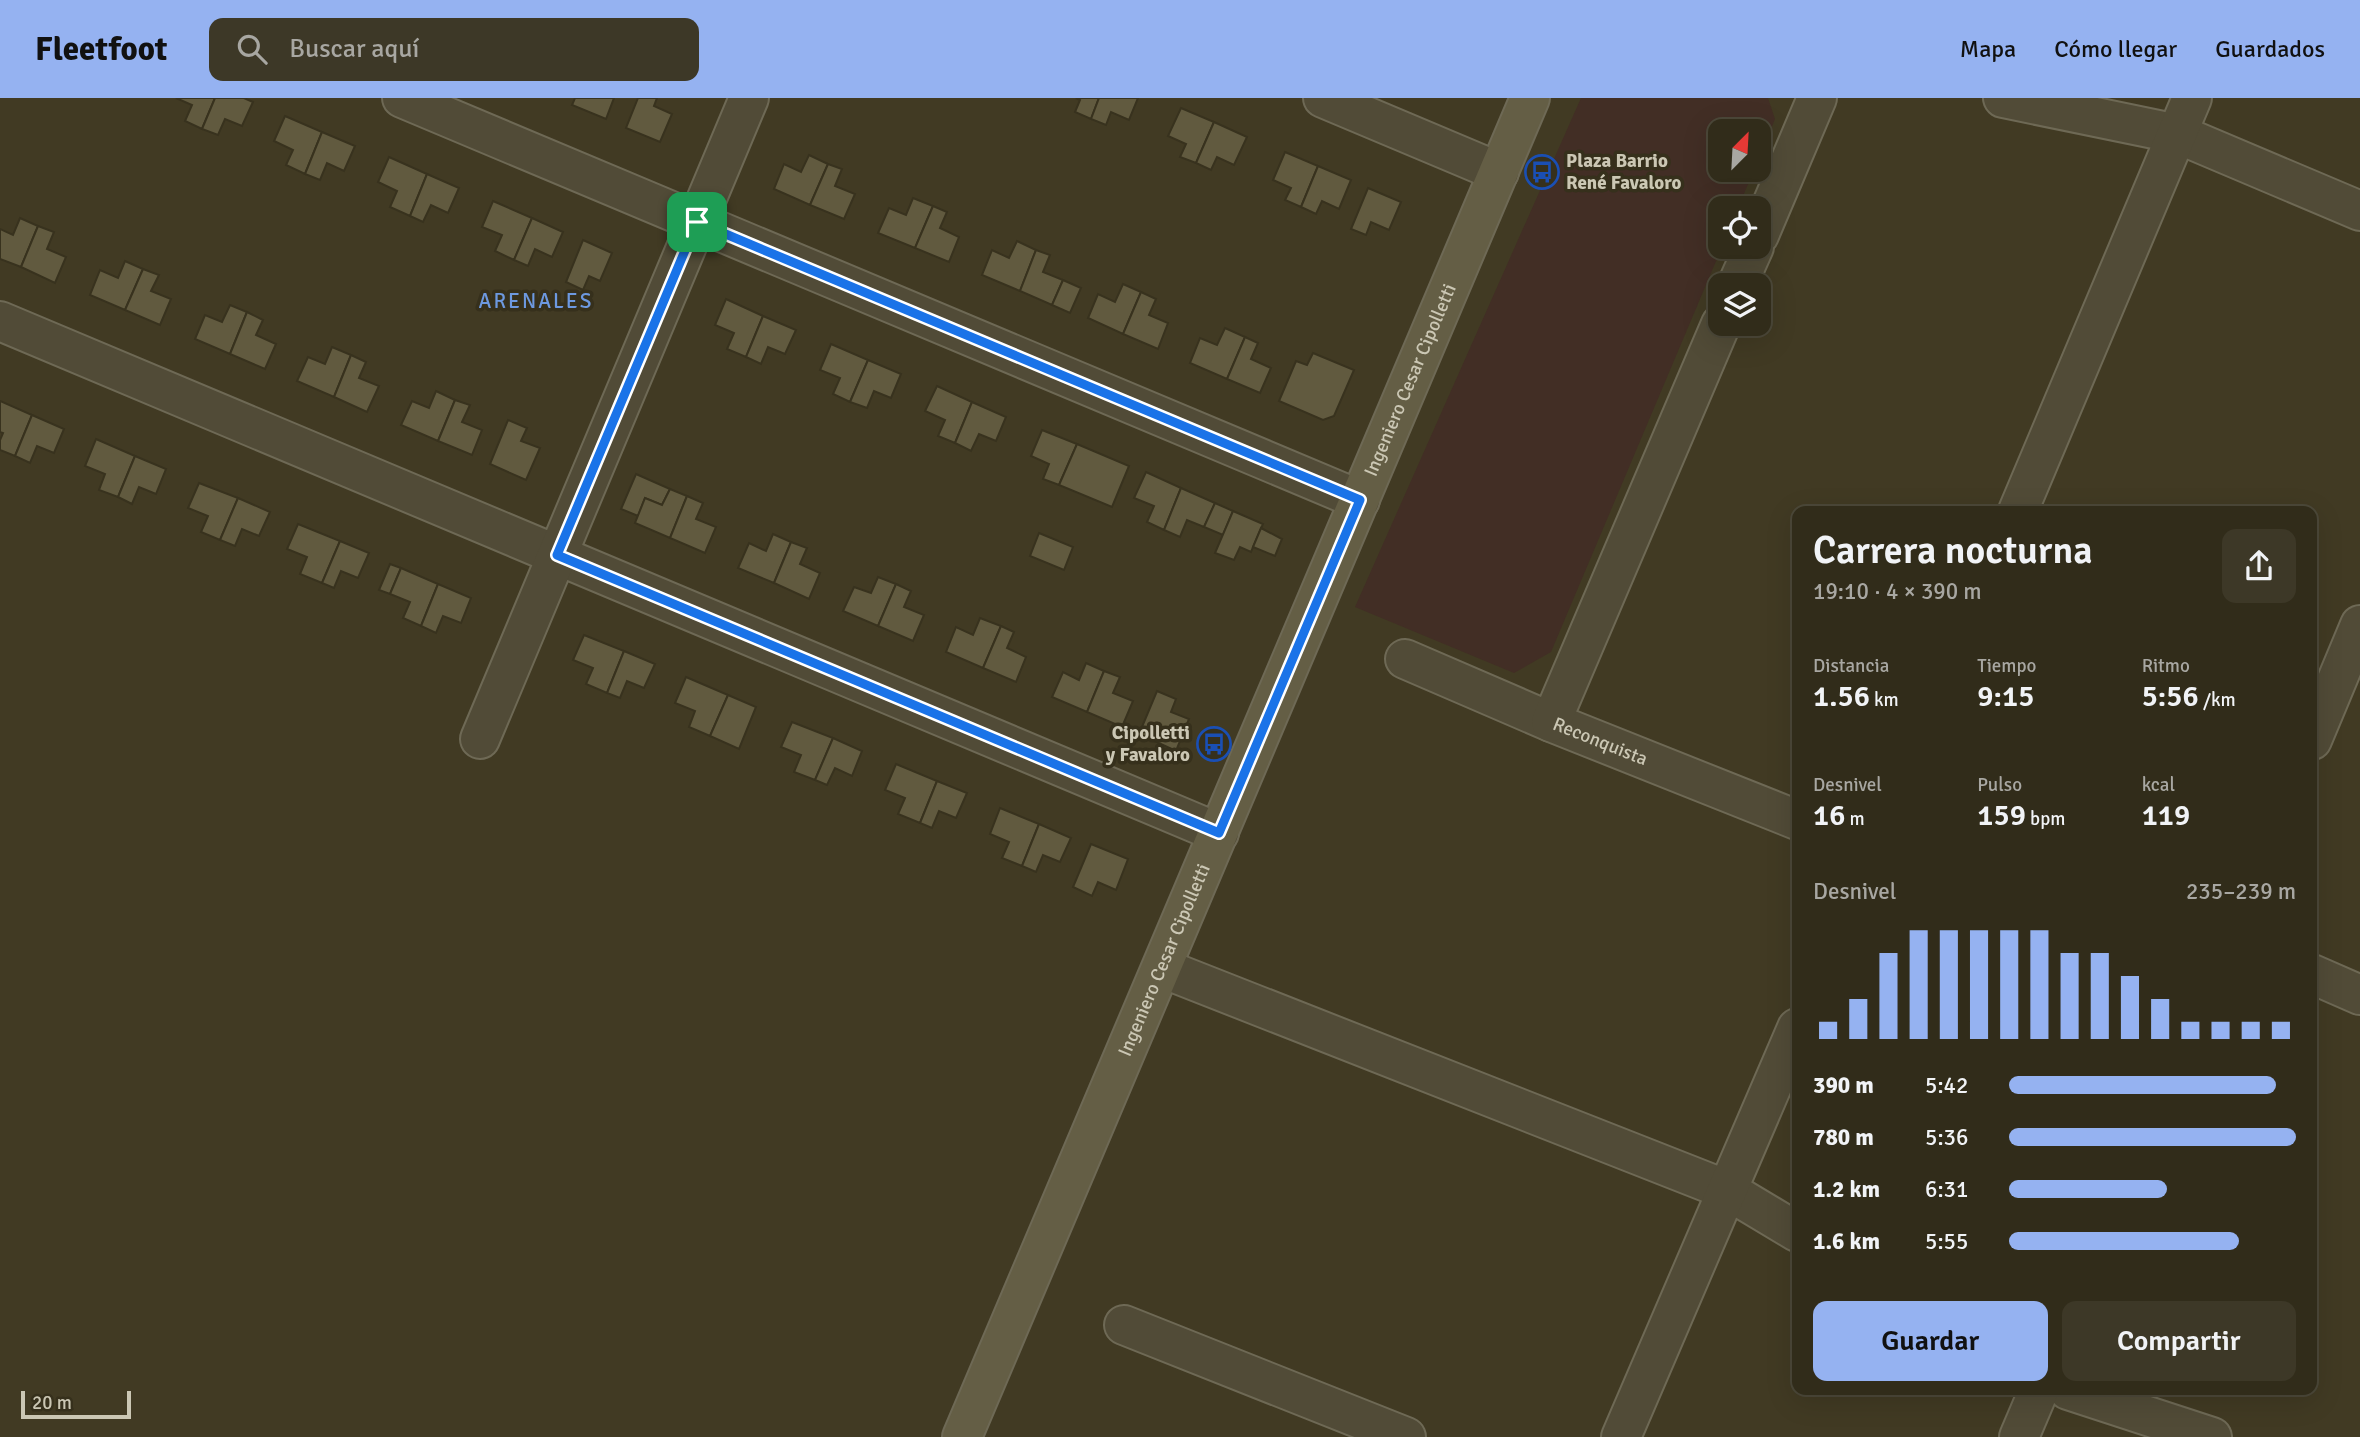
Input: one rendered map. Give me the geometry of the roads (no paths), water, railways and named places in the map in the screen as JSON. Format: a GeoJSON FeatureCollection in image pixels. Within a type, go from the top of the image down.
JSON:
{"type":"FeatureCollection","features":[{"type":"Feature","properties":{"kind":"street"},"geometry":{"type":"LineString","coordinates":[[402,98],[1360,500]]}},
{"type":"Feature","properties":{"kind":"street"},"geometry":{"type":"LineString","coordinates":[[480,739],[749,98]]}},
{"type":"Feature","properties":{"kind":"street"},"geometry":{"type":"LineString","coordinates":[[1324,98],[1499,172]]}},
{"type":"Feature","properties":{"kind":"street","name":"Ingeniero Cesar Cipolletti"},"geometry":{"type":"LineString","coordinates":[[962,1437],[1531,98]]}},
{"type":"Feature","properties":{"kind":"street"},"geometry":{"type":"LineString","coordinates":[[1771,207],[1817,98]]}},
{"type":"Feature","properties":{"kind":"street"},"geometry":{"type":"LineString","coordinates":[[2003,98],[2178,134],[2360,211]]}},
{"type":"Feature","properties":{"kind":"street"},"geometry":{"type":"LineString","coordinates":[[2020,506],[2192,98]]}},
{"type":"Feature","properties":{"kind":"street"},"geometry":{"type":"LineString","coordinates":[[0,321],[1219,833]]}},
{"type":"Feature","properties":{"kind":"street"},"geometry":{"type":"LineString","coordinates":[[1551,722],[1716,336]]}},
{"type":"Feature","properties":{"kind":"street"},"geometry":{"type":"LineString","coordinates":[[2317,728],[2360,625]]}},
{"type":"Feature","properties":{"kind":"street","name":"Reconquista"},"geometry":{"type":"LineString","coordinates":[[1405,659],[1551,722],[1792,818]]}},
{"type":"Feature","properties":{"kind":"street"},"geometry":{"type":"LineString","coordinates":[[1162,968],[1727,1190],[1792,1229]]}},
{"type":"Feature","properties":{"kind":"street"},"geometry":{"type":"LineString","coordinates":[[2317,976],[2360,995]]}},
{"type":"Feature","properties":{"kind":"street"},"geometry":{"type":"LineString","coordinates":[[1621,1437],[1792,1040]]}},
{"type":"Feature","properties":{"kind":"street"},"geometry":{"type":"LineString","coordinates":[[1124,1325],[1406,1437]]}},
{"type":"Feature","properties":{"kind":"street"},"geometry":{"type":"LineString","coordinates":[[2019,1437],[2037,1395]]}},
{"type":"Feature","properties":{"kind":"street"},"geometry":{"type":"LineString","coordinates":[[2083,1395],[2212,1437]]}},
{"type":"Feature","properties":{"kind":"place","name":"Plaza Barrio René Favaloro"},"geometry":{"type":"Point","coordinates":[1542,172]}},
{"type":"Feature","properties":{"kind":"place","name":"Cipolletti y Favaloro"},"geometry":{"type":"Point","coordinates":[1214,744]}},
{"type":"Feature","properties":{"kind":"district","name":"ARENALES"},"geometry":{"type":"Point","coordinates":[536,301]}}]}
